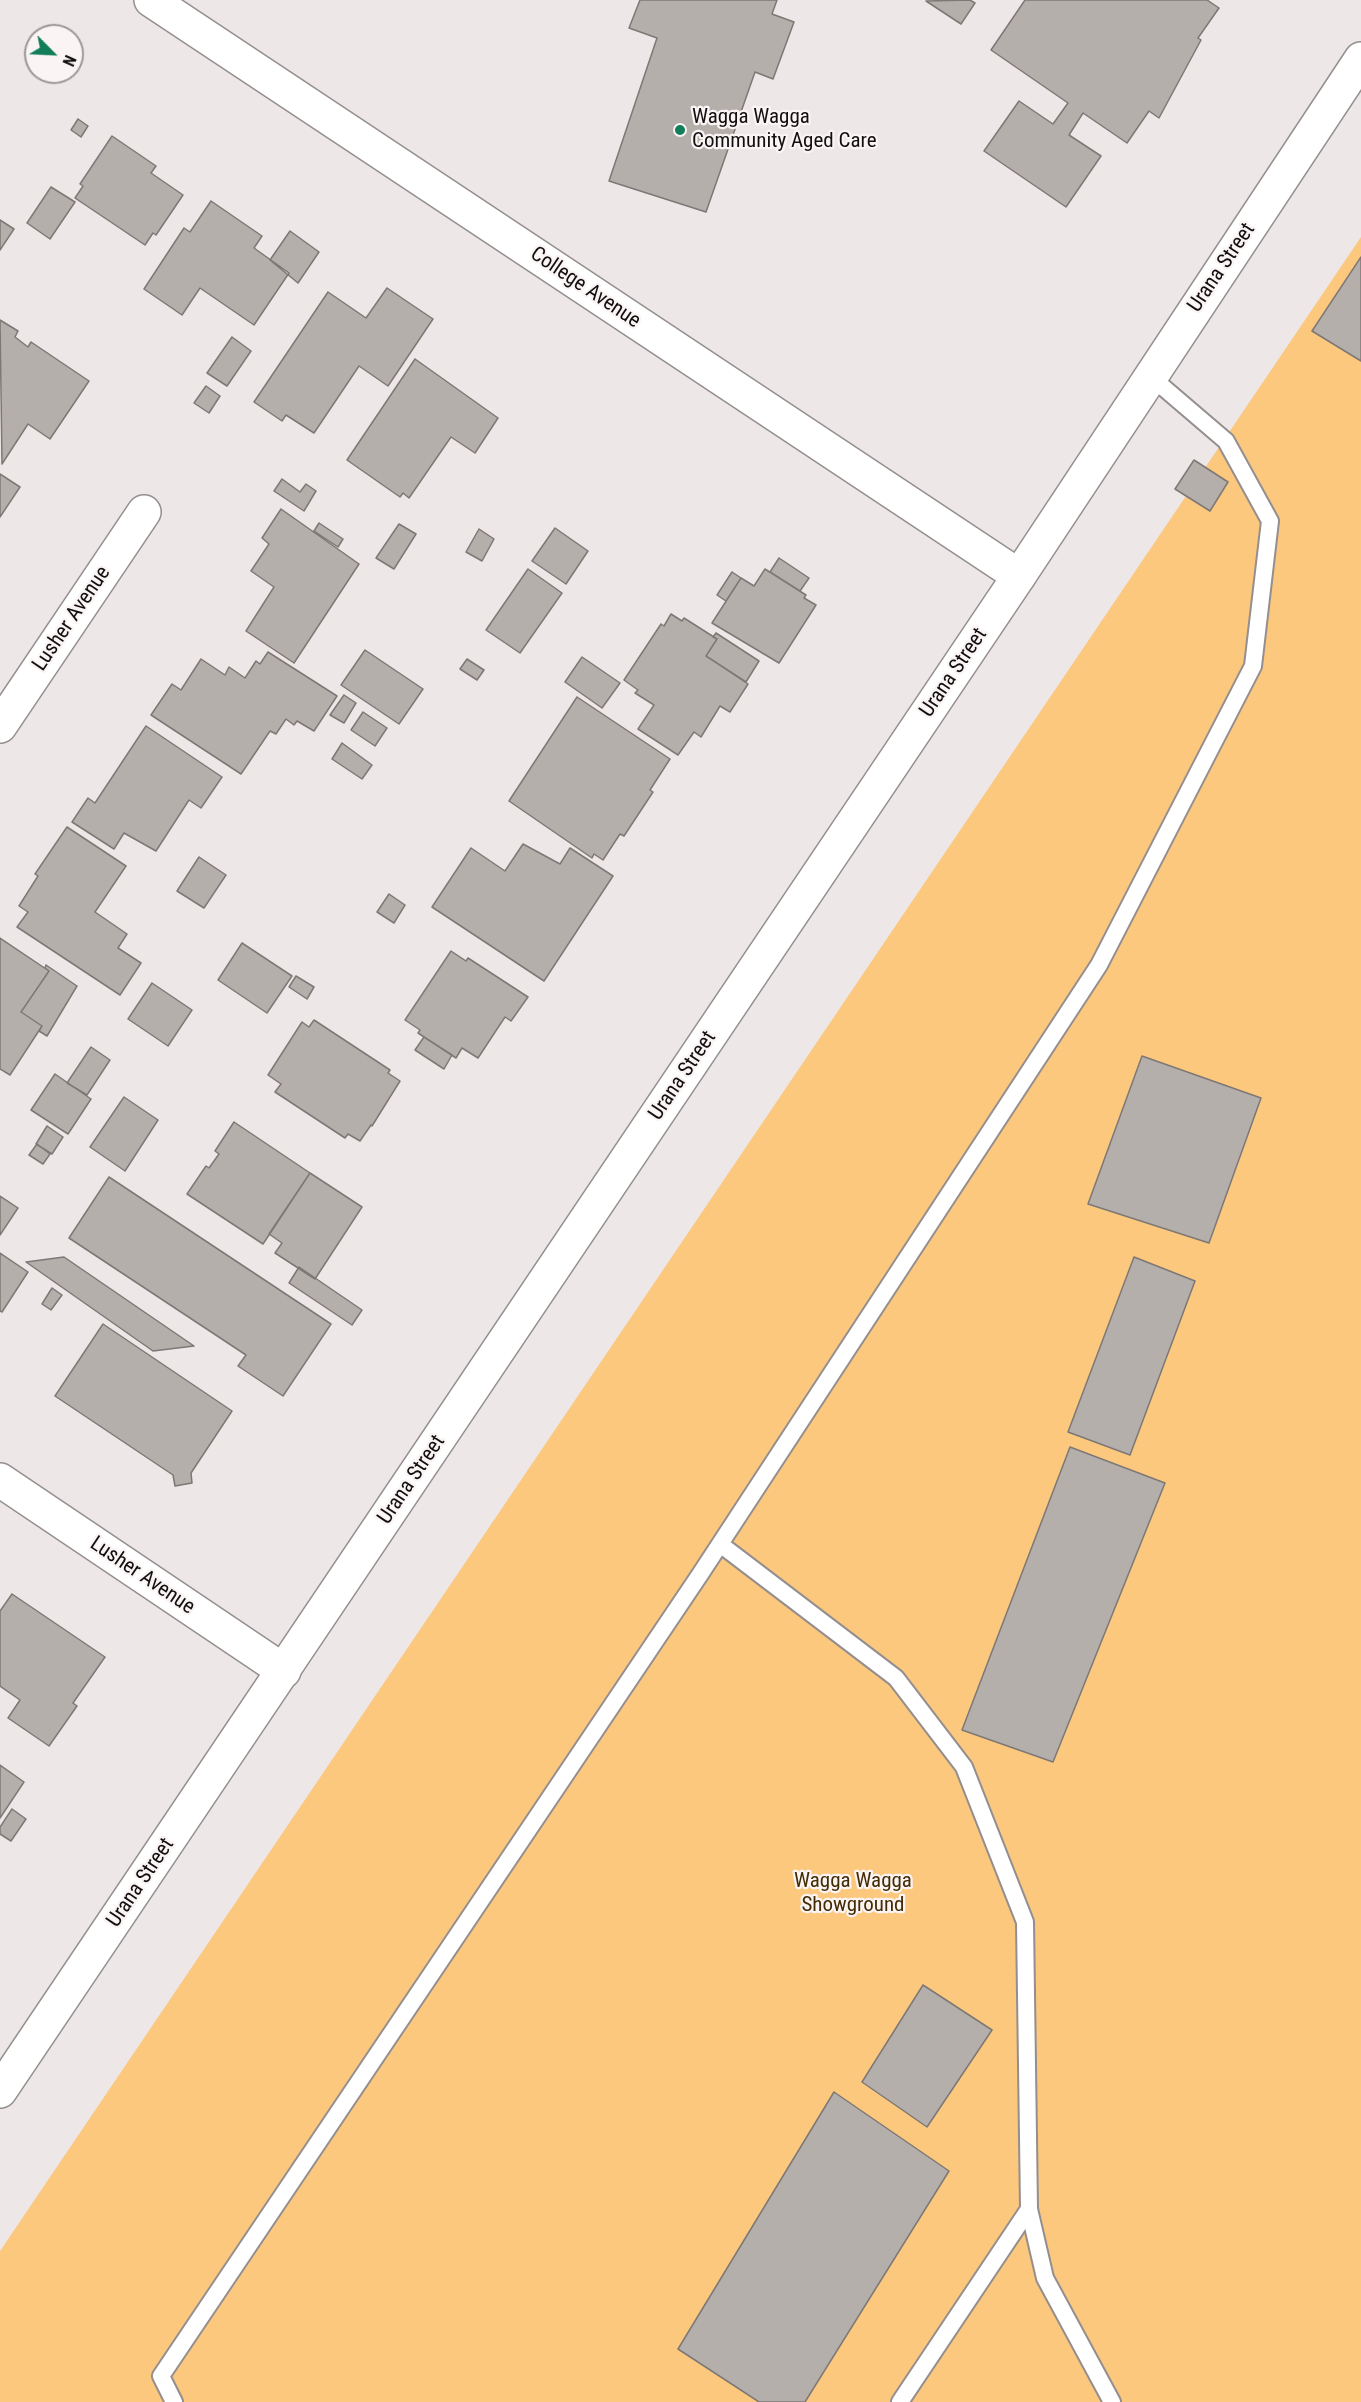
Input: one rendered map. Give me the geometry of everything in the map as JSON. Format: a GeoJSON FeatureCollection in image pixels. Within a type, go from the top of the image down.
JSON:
{"type":"FeatureCollection","features":[{"type":"Feature","properties":{"kind":"street","name":"College Avenue"},"geometry":{"type":"LineString","coordinates":[[151,0],[1019,576]]}},
{"type":"Feature","properties":{"kind":"street","name":"Urana Street"},"geometry":{"type":"LineString","coordinates":[[0,2091],[1019,576],[1361,59]]}},
{"type":"Feature","properties":{"kind":"street","name":"Lusher Avenue"},"geometry":{"type":"LineString","coordinates":[[0,726],[144,512]]}},
{"type":"Feature","properties":{"kind":"street","name":"Lusher Avenue"},"geometry":{"type":"LineString","coordinates":[[0,1480],[284,1671]]}},
{"type":"Feature","properties":{"kind":"lane"},"geometry":{"type":"LineString","coordinates":[[174,2402],[161,2376],[720,1544],[1099,965],[1253,666],[1270,521],[1226,441],[1150,376]]}},
{"type":"Feature","properties":{"kind":"lane"},"geometry":{"type":"LineString","coordinates":[[720,1544],[896,1678],[964,1767],[1025,1922],[1029,2209],[1045,2278],[1112,2402]]}},
{"type":"Feature","properties":{"kind":"lane"},"geometry":{"type":"LineString","coordinates":[[900,2402],[1029,2209]]}},
{"type":"Feature","properties":{"kind":"green space","name":"Wagga Wagga Showground"},"geometry":{"type":"Polygon","coordinates":[[[1361,237],[1361,2402],[0,2402],[0,2251],[1361,237]]]}},
{"type":"Feature","properties":{"kind":"building","name":"Wagga Wagga Community Aged Care"},"geometry":{"type":"Polygon","coordinates":[[[640,0],[777,0],[772,14],[794,22],[773,79],[755,72],[706,212],[609,181],[657,38],[629,28],[640,0]]]}},
{"type":"Feature","properties":{"kind":"building"},"geometry":{"type":"Polygon","coordinates":[[[970,0],[975,3],[961,24],[926,1],[970,0]]]}},
{"type":"Feature","properties":{"kind":"building"},"geometry":{"type":"Polygon","coordinates":[[[1025,0],[1207,0],[1219,8],[1198,38],[1201,40],[1159,118],[1149,111],[1127,143],[1083,113],[1069,135],[1101,156],[1066,207],[984,151],[1019,101],[1053,124],[1068,103],[991,50],[1025,0]]]}},
{"type":"Feature","properties":{"kind":"building"},"geometry":{"type":"Polygon","coordinates":[[[78,119],[88,126],[81,137],[71,130],[78,119]]]}},
{"type":"Feature","properties":{"kind":"building"},"geometry":{"type":"Polygon","coordinates":[[[112,136],[156,166],[151,173],[183,195],[156,235],[153,233],[145,245],[75,198],[83,186],[80,184],[112,136]]]}},
{"type":"Feature","properties":{"kind":"building"},"geometry":{"type":"Polygon","coordinates":[[[51,187],[75,202],[50,239],[27,223],[51,187]]]}},
{"type":"Feature","properties":{"kind":"building"},"geometry":{"type":"Polygon","coordinates":[[[211,201],[262,236],[254,248],[289,273],[254,325],[200,288],[182,315],[144,289],[184,228],[190,232],[211,201]]]}},
{"type":"Feature","properties":{"kind":"building"},"geometry":{"type":"Polygon","coordinates":[[[0,220],[14,229],[0,250],[0,220]]]}},
{"type":"Feature","properties":{"kind":"building"},"geometry":{"type":"Polygon","coordinates":[[[290,231],[319,252],[298,283],[270,260],[290,231]]]}},
{"type":"Feature","properties":{"kind":"building"},"geometry":{"type":"Polygon","coordinates":[[[1361,257],[1361,361],[1312,331],[1361,257]]]}},
{"type":"Feature","properties":{"kind":"building"},"geometry":{"type":"Polygon","coordinates":[[[387,288],[433,319],[388,386],[359,366],[314,433],[286,415],[282,421],[254,402],[328,292],[366,318],[387,288]]]}},
{"type":"Feature","properties":{"kind":"building"},"geometry":{"type":"Polygon","coordinates":[[[0,320],[18,331],[15,337],[28,347],[31,342],[89,381],[50,439],[28,424],[2,464],[0,320]]]}},
{"type":"Feature","properties":{"kind":"building"},"geometry":{"type":"Polygon","coordinates":[[[232,337],[251,351],[227,386],[207,373],[232,337]]]}},
{"type":"Feature","properties":{"kind":"building"},"geometry":{"type":"Polygon","coordinates":[[[415,359],[498,418],[475,453],[451,437],[409,498],[403,493],[400,497],[347,460],[415,359]]]}},
{"type":"Feature","properties":{"kind":"building"},"geometry":{"type":"Polygon","coordinates":[[[206,386],[220,396],[209,413],[194,403],[206,386]]]}},
{"type":"Feature","properties":{"kind":"building"},"geometry":{"type":"Polygon","coordinates":[[[1194,460],[1228,482],[1210,511],[1175,489],[1194,460]]]}},
{"type":"Feature","properties":{"kind":"building"},"geometry":{"type":"Polygon","coordinates":[[[0,474],[20,487],[0,517],[0,474]]]}},
{"type":"Feature","properties":{"kind":"building"},"geometry":{"type":"Polygon","coordinates":[[[282,479],[300,492],[306,484],[316,491],[304,511],[274,491],[282,479]]]}},
{"type":"Feature","properties":{"kind":"building"},"geometry":{"type":"Polygon","coordinates":[[[281,509],[359,564],[294,663],[246,631],[274,587],[251,571],[269,544],[262,538],[281,509]]]}},
{"type":"Feature","properties":{"kind":"building"},"geometry":{"type":"Polygon","coordinates":[[[319,523],[343,539],[338,547],[314,531],[319,523]]]}},
{"type":"Feature","properties":{"kind":"building"},"geometry":{"type":"Polygon","coordinates":[[[399,524],[416,534],[394,569],[376,558],[399,524]]]}},
{"type":"Feature","properties":{"kind":"building"},"geometry":{"type":"Polygon","coordinates":[[[555,528],[588,551],[566,584],[532,561],[555,528]]]}},
{"type":"Feature","properties":{"kind":"building"},"geometry":{"type":"Polygon","coordinates":[[[479,529],[494,539],[482,561],[466,552],[479,529]]]}},
{"type":"Feature","properties":{"kind":"building"},"geometry":{"type":"Polygon","coordinates":[[[779,558],[809,578],[800,591],[770,572],[779,558]]]}},
{"type":"Feature","properties":{"kind":"building"},"geometry":{"type":"Polygon","coordinates":[[[528,569],[562,593],[520,653],[486,630],[528,569]]]}},
{"type":"Feature","properties":{"kind":"building"},"geometry":{"type":"Polygon","coordinates":[[[765,569],[806,595],[804,598],[816,605],[779,663],[712,623],[741,578],[754,586],[765,569]]]}},
{"type":"Feature","properties":{"kind":"building"},"geometry":{"type":"Polygon","coordinates":[[[732,572],[741,578],[726,601],[717,595],[732,572]]]}},
{"type":"Feature","properties":{"kind":"building"},"geometry":{"type":"Polygon","coordinates":[[[671,614],[682,621],[684,618],[717,639],[706,656],[748,684],[730,712],[720,706],[701,737],[694,732],[678,755],[638,729],[654,705],[635,693],[638,690],[624,680],[661,624],[664,626],[671,614]]]}},
{"type":"Feature","properties":{"kind":"building"},"geometry":{"type":"Polygon","coordinates":[[[716,633],[759,661],[746,682],[706,656],[717,639],[713,637],[716,633]]]}},
{"type":"Feature","properties":{"kind":"building"},"geometry":{"type":"Polygon","coordinates":[[[365,650],[423,689],[399,724],[341,685],[365,650]]]}},
{"type":"Feature","properties":{"kind":"building"},"geometry":{"type":"Polygon","coordinates":[[[268,652],[337,696],[314,731],[297,721],[294,725],[286,719],[276,734],[270,731],[241,774],[151,715],[172,684],[181,690],[201,659],[225,675],[229,667],[245,678],[256,661],[260,664],[268,652]]]}},
{"type":"Feature","properties":{"kind":"building"},"geometry":{"type":"Polygon","coordinates":[[[582,657],[620,683],[602,708],[565,682],[582,657]]]}},
{"type":"Feature","properties":{"kind":"building"},"geometry":{"type":"Polygon","coordinates":[[[467,659],[484,670],[477,680],[460,669],[467,659]]]}},
{"type":"Feature","properties":{"kind":"building"},"geometry":{"type":"Polygon","coordinates":[[[344,695],[356,703],[344,723],[330,715],[344,695]]]}},
{"type":"Feature","properties":{"kind":"building"},"geometry":{"type":"Polygon","coordinates":[[[577,697],[670,759],[650,790],[653,792],[624,836],[620,834],[603,860],[594,854],[592,858],[509,801],[577,697]]]}},
{"type":"Feature","properties":{"kind":"building"},"geometry":{"type":"Polygon","coordinates":[[[363,712],[387,728],[375,746],[351,730],[363,712]]]}},
{"type":"Feature","properties":{"kind":"building"},"geometry":{"type":"Polygon","coordinates":[[[146,726],[222,777],[201,808],[189,800],[156,851],[124,833],[114,849],[72,822],[88,798],[95,803],[146,726]]]}},
{"type":"Feature","properties":{"kind":"building"},"geometry":{"type":"Polygon","coordinates":[[[342,743],[372,765],[362,779],[332,759],[342,743]]]}},
{"type":"Feature","properties":{"kind":"building"},"geometry":{"type":"Polygon","coordinates":[[[67,827],[126,866],[95,912],[127,934],[118,948],[141,963],[120,995],[17,927],[28,912],[19,906],[38,876],[35,874],[67,827]]]}},
{"type":"Feature","properties":{"kind":"building"},"geometry":{"type":"Polygon","coordinates":[[[523,844],[560,864],[570,848],[613,876],[544,981],[432,907],[471,848],[505,871],[523,844]]]}},
{"type":"Feature","properties":{"kind":"building"},"geometry":{"type":"Polygon","coordinates":[[[199,857],[226,875],[204,908],[177,891],[199,857]]]}},
{"type":"Feature","properties":{"kind":"building"},"geometry":{"type":"Polygon","coordinates":[[[389,894],[405,905],[394,923],[377,912],[389,894]]]}},
{"type":"Feature","properties":{"kind":"building"},"geometry":{"type":"Polygon","coordinates":[[[0,938],[49,971],[21,1012],[42,1026],[10,1075],[0,1069],[0,938]]]}},
{"type":"Feature","properties":{"kind":"building"},"geometry":{"type":"Polygon","coordinates":[[[242,943],[292,976],[267,1013],[218,980],[242,943]]]}},
{"type":"Feature","properties":{"kind":"building"},"geometry":{"type":"Polygon","coordinates":[[[451,951],[466,961],[468,958],[528,997],[511,1021],[505,1017],[478,1058],[462,1048],[456,1058],[418,1033],[420,1030],[405,1020],[451,951]]]}},
{"type":"Feature","properties":{"kind":"building"},"geometry":{"type":"Polygon","coordinates":[[[46,965],[77,986],[47,1036],[39,1031],[42,1026],[21,1012],[49,971],[45,968],[46,965]]]}},
{"type":"Feature","properties":{"kind":"building"},"geometry":{"type":"Polygon","coordinates":[[[296,976],[314,987],[307,999],[289,987],[296,976]]]}},
{"type":"Feature","properties":{"kind":"building"},"geometry":{"type":"Polygon","coordinates":[[[152,983],[192,1010],[168,1046],[128,1019],[152,983]]]}},
{"type":"Feature","properties":{"kind":"building"},"geometry":{"type":"Polygon","coordinates":[[[314,1020],[390,1070],[388,1073],[400,1081],[360,1141],[348,1134],[345,1138],[275,1092],[281,1084],[268,1075],[302,1022],[309,1027],[314,1020]]]}},
{"type":"Feature","properties":{"kind":"building"},"geometry":{"type":"Polygon","coordinates":[[[424,1037],[452,1055],[444,1069],[415,1050],[424,1037]]]}},
{"type":"Feature","properties":{"kind":"building"},"geometry":{"type":"Polygon","coordinates":[[[91,1047],[110,1060],[87,1095],[67,1083],[91,1047]]]}},
{"type":"Feature","properties":{"kind":"building"},"geometry":{"type":"Polygon","coordinates":[[[1142,1056],[1261,1098],[1209,1243],[1088,1204],[1142,1056]]]}},
{"type":"Feature","properties":{"kind":"building"},"geometry":{"type":"Polygon","coordinates":[[[55,1074],[91,1099],[68,1134],[31,1110],[55,1074]]]}},
{"type":"Feature","properties":{"kind":"building"},"geometry":{"type":"Polygon","coordinates":[[[124,1097],[158,1120],[125,1171],[90,1147],[124,1097]]]}},
{"type":"Feature","properties":{"kind":"building"},"geometry":{"type":"Polygon","coordinates":[[[234,1122],[310,1173],[263,1244],[187,1194],[206,1166],[209,1168],[219,1154],[215,1151],[234,1122]]]}},
{"type":"Feature","properties":{"kind":"building"},"geometry":{"type":"Polygon","coordinates":[[[47,1126],[63,1137],[52,1154],[36,1144],[47,1126]]]}},
{"type":"Feature","properties":{"kind":"building"},"geometry":{"type":"Polygon","coordinates":[[[37,1144],[50,1154],[43,1164],[29,1155],[37,1144]]]}},
{"type":"Feature","properties":{"kind":"building"},"geometry":{"type":"Polygon","coordinates":[[[310,1173],[362,1207],[315,1279],[275,1253],[282,1243],[269,1234],[310,1173]]]}},
{"type":"Feature","properties":{"kind":"building"},"geometry":{"type":"Polygon","coordinates":[[[109,1177],[331,1324],[283,1396],[238,1366],[246,1355],[69,1238],[109,1177]]]}},
{"type":"Feature","properties":{"kind":"building"},"geometry":{"type":"Polygon","coordinates":[[[0,1196],[18,1208],[0,1235],[0,1196]]]}},
{"type":"Feature","properties":{"kind":"building"},"geometry":{"type":"Polygon","coordinates":[[[0,1253],[28,1272],[2,1312],[0,1311],[0,1253]]]}},
{"type":"Feature","properties":{"kind":"building"},"geometry":{"type":"Polygon","coordinates":[[[64,1257],[194,1346],[153,1351],[26,1262],[64,1257]]]}},
{"type":"Feature","properties":{"kind":"building"},"geometry":{"type":"Polygon","coordinates":[[[1134,1257],[1195,1281],[1130,1455],[1068,1432],[1134,1257]]]}},
{"type":"Feature","properties":{"kind":"building"},"geometry":{"type":"Polygon","coordinates":[[[299,1267],[362,1310],[352,1325],[289,1283],[299,1267]]]}},
{"type":"Feature","properties":{"kind":"building"},"geometry":{"type":"Polygon","coordinates":[[[52,1288],[62,1295],[51,1310],[42,1304],[52,1288]]]}},
{"type":"Feature","properties":{"kind":"building"},"geometry":{"type":"Polygon","coordinates":[[[103,1324],[232,1411],[191,1473],[192,1483],[175,1486],[173,1475],[55,1396],[103,1324]]]}},
{"type":"Feature","properties":{"kind":"building"},"geometry":{"type":"Polygon","coordinates":[[[1070,1447],[1165,1483],[1053,1762],[962,1730],[1070,1447]]]}},
{"type":"Feature","properties":{"kind":"building"},"geometry":{"type":"Polygon","coordinates":[[[12,1594],[105,1657],[73,1703],[77,1706],[49,1746],[8,1718],[20,1700],[0,1686],[0,1611],[12,1594]]]}},
{"type":"Feature","properties":{"kind":"building"},"geometry":{"type":"Polygon","coordinates":[[[0,1765],[24,1782],[0,1818],[0,1765]]]}},
{"type":"Feature","properties":{"kind":"building"},"geometry":{"type":"Polygon","coordinates":[[[12,1809],[26,1819],[11,1841],[0,1834],[0,1827],[12,1809]]]}},
{"type":"Feature","properties":{"kind":"building"},"geometry":{"type":"Polygon","coordinates":[[[923,1985],[992,2030],[927,2127],[862,2082],[923,1985]]]}},
{"type":"Feature","properties":{"kind":"building"},"geometry":{"type":"Polygon","coordinates":[[[834,2092],[949,2171],[805,2402],[759,2402],[678,2349],[834,2092]]]}},
{"type":"Feature","properties":{"kind":"place","name":"Wagga Wagga Community Aged Care"},"geometry":{"type":"Point","coordinates":[680,130]}}]}
